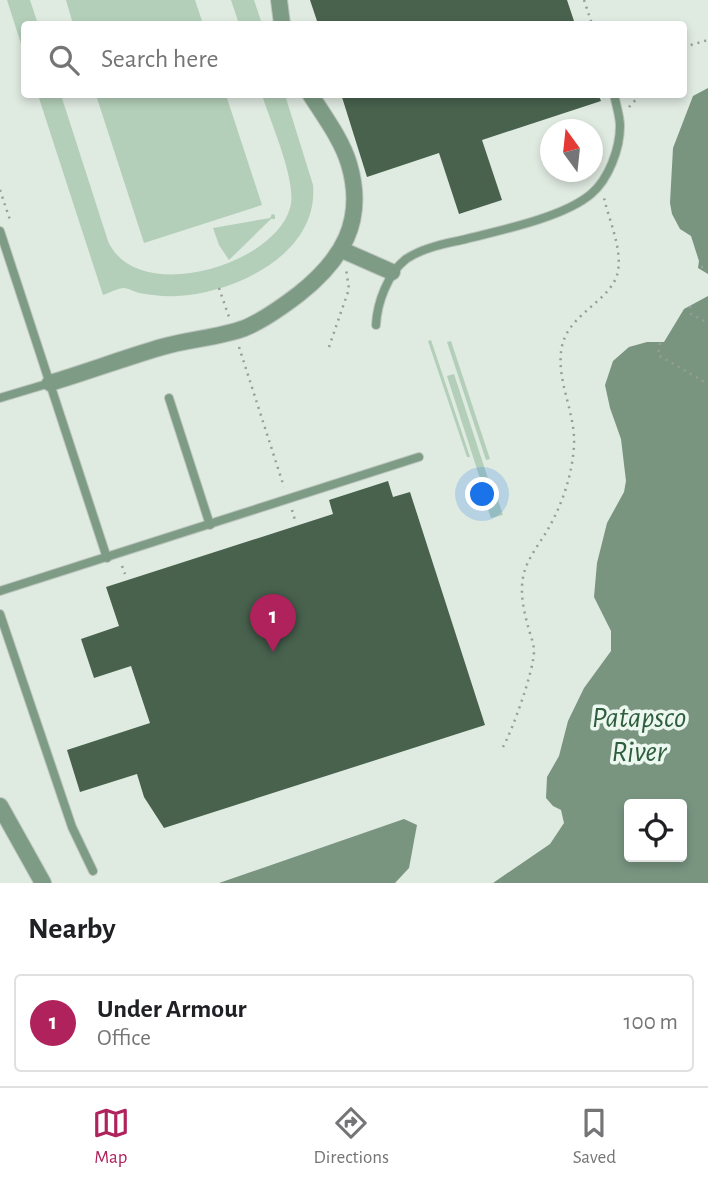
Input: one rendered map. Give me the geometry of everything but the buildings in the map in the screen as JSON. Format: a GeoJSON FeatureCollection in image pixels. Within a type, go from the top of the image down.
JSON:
{"type":"FeatureCollection","features":[{"type":"Feature","properties":{"kind":"street"},"geometry":{"type":"LineString","coordinates":[[279,0],[282,21]]}},
{"type":"Feature","properties":{"kind":"street"},"geometry":{"type":"LineString","coordinates":[[50,383],[163,347],[233,331],[266,317],[312,283],[342,250],[349,234],[354,198],[351,171],[342,146],[312,98]]}},
{"type":"Feature","properties":{"kind":"street"},"geometry":{"type":"LineString","coordinates":[[342,250],[392,272]]}},
{"type":"Feature","properties":{"kind":"street"},"geometry":{"type":"LineString","coordinates":[[0,806],[43,883]]}},
{"type":"Feature","properties":{"kind":"lane"},"geometry":{"type":"LineString","coordinates":[[376,325],[379,306],[392,272],[422,249],[501,230],[571,206],[593,193],[607,175],[615,152],[620,127],[615,98]]}},
{"type":"Feature","properties":{"kind":"lane"},"geometry":{"type":"LineString","coordinates":[[0,231],[107,558]]}},
{"type":"Feature","properties":{"kind":"lane"},"geometry":{"type":"LineString","coordinates":[[0,398],[50,383]]}},
{"type":"Feature","properties":{"kind":"lane"},"geometry":{"type":"LineString","coordinates":[[169,398],[210,525]]}},
{"type":"Feature","properties":{"kind":"lane"},"geometry":{"type":"LineString","coordinates":[[0,591],[419,457]]}},
{"type":"Feature","properties":{"kind":"lane"},"geometry":{"type":"LineString","coordinates":[[0,614],[72,827],[93,871]]}},
{"type":"Feature","properties":{"kind":"path"},"geometry":{"type":"LineString","coordinates":[[584,0],[591,21]]}},
{"type":"Feature","properties":{"kind":"path"},"geometry":{"type":"LineString","coordinates":[[687,46],[708,40]]}},
{"type":"Feature","properties":{"kind":"path"},"geometry":{"type":"LineString","coordinates":[[503,747],[512,731],[534,652],[524,611],[523,577],[564,496],[573,466],[574,431],[562,378],[562,345],[570,327],[609,288],[618,272],[615,240],[598,186]]}},
{"type":"Feature","properties":{"kind":"path"},"geometry":{"type":"LineString","coordinates":[[0,208],[5,206]]}},
{"type":"Feature","properties":{"kind":"path"},"geometry":{"type":"LineString","coordinates":[[329,347],[349,289],[342,250]]}},
{"type":"Feature","properties":{"kind":"path"},"geometry":{"type":"LineString","coordinates":[[701,267],[708,267]]}},
{"type":"Feature","properties":{"kind":"path"},"geometry":{"type":"LineString","coordinates":[[219,288],[295,520]]}},
{"type":"Feature","properties":{"kind":"path"},"geometry":{"type":"LineString","coordinates":[[690,306],[691,314],[708,323]]}},
{"type":"Feature","properties":{"kind":"path"},"geometry":{"type":"LineString","coordinates":[[660,343],[658,355],[708,384]]}},
{"type":"Feature","properties":{"kind":"shaded area"},"geometry":{"type":"Polygon","coordinates":[[[7,0],[30,0],[37,21],[21,21],[21,44],[7,0]]]}},
{"type":"Feature","properties":{"kind":"shaded area"},"geometry":{"type":"Polygon","coordinates":[[[66,0],[195,0],[202,21],[72,21],[66,0]]]}},
{"type":"Feature","properties":{"kind":"shaded area"},"geometry":{"type":"Polygon","coordinates":[[[231,0],[254,0],[261,21],[238,21],[231,0]]]}},
{"type":"Feature","properties":{"kind":"shaded area"},"geometry":{"type":"Polygon","coordinates":[[[39,98],[62,98],[108,241],[123,261],[146,271],[174,274],[204,271],[233,261],[259,247],[279,229],[290,208],[290,183],[263,98],[286,98],[313,185],[311,209],[302,231],[288,250],[247,278],[200,293],[163,296],[124,288],[103,295],[39,98]]]}},
{"type":"Feature","properties":{"kind":"shaded area"},"geometry":{"type":"Polygon","coordinates":[[[97,98],[227,98],[262,205],[144,243],[97,98]]]}},
{"type":"Feature","properties":{"kind":"shaded area"},"geometry":{"type":"Polygon","coordinates":[[[272,214],[275,219],[271,219],[229,260],[219,245],[213,228],[270,218],[272,214]]]}},
{"type":"Feature","properties":{"kind":"shaded area"},"geometry":{"type":"Polygon","coordinates":[[[431,340],[470,457],[467,457],[428,341],[431,340]]]}},
{"type":"Feature","properties":{"kind":"shaded area"},"geometry":{"type":"Polygon","coordinates":[[[451,341],[490,459],[486,460],[447,342],[451,341]]]}},
{"type":"Feature","properties":{"kind":"shaded area"},"geometry":{"type":"Polygon","coordinates":[[[454,374],[492,491],[495,491],[503,515],[491,518],[483,495],[485,494],[447,376],[454,374]]]}},
{"type":"Feature","properties":{"kind":"water"},"geometry":{"type":"Polygon","coordinates":[[[708,88],[708,274],[698,268],[699,261],[691,236],[680,229],[670,203],[673,148],[693,96],[708,88]]]}},
{"type":"Feature","properties":{"kind":"water","name":"Patapsco River"},"geometry":{"type":"Polygon","coordinates":[[[708,296],[708,883],[493,883],[550,844],[564,823],[561,810],[546,798],[547,777],[559,756],[568,721],[584,688],[611,651],[611,631],[594,597],[597,563],[607,523],[624,492],[626,481],[621,439],[605,385],[613,361],[629,347],[647,342],[664,342],[684,309],[708,296]]]}},
{"type":"Feature","properties":{"kind":"water"},"geometry":{"type":"Polygon","coordinates":[[[404,819],[417,825],[409,868],[395,883],[219,883],[404,819]]]}},
{"type":"Feature","properties":{"kind":"place","name":"Under Armour"},"geometry":{"type":"Point","coordinates":[273,652]}}]}
